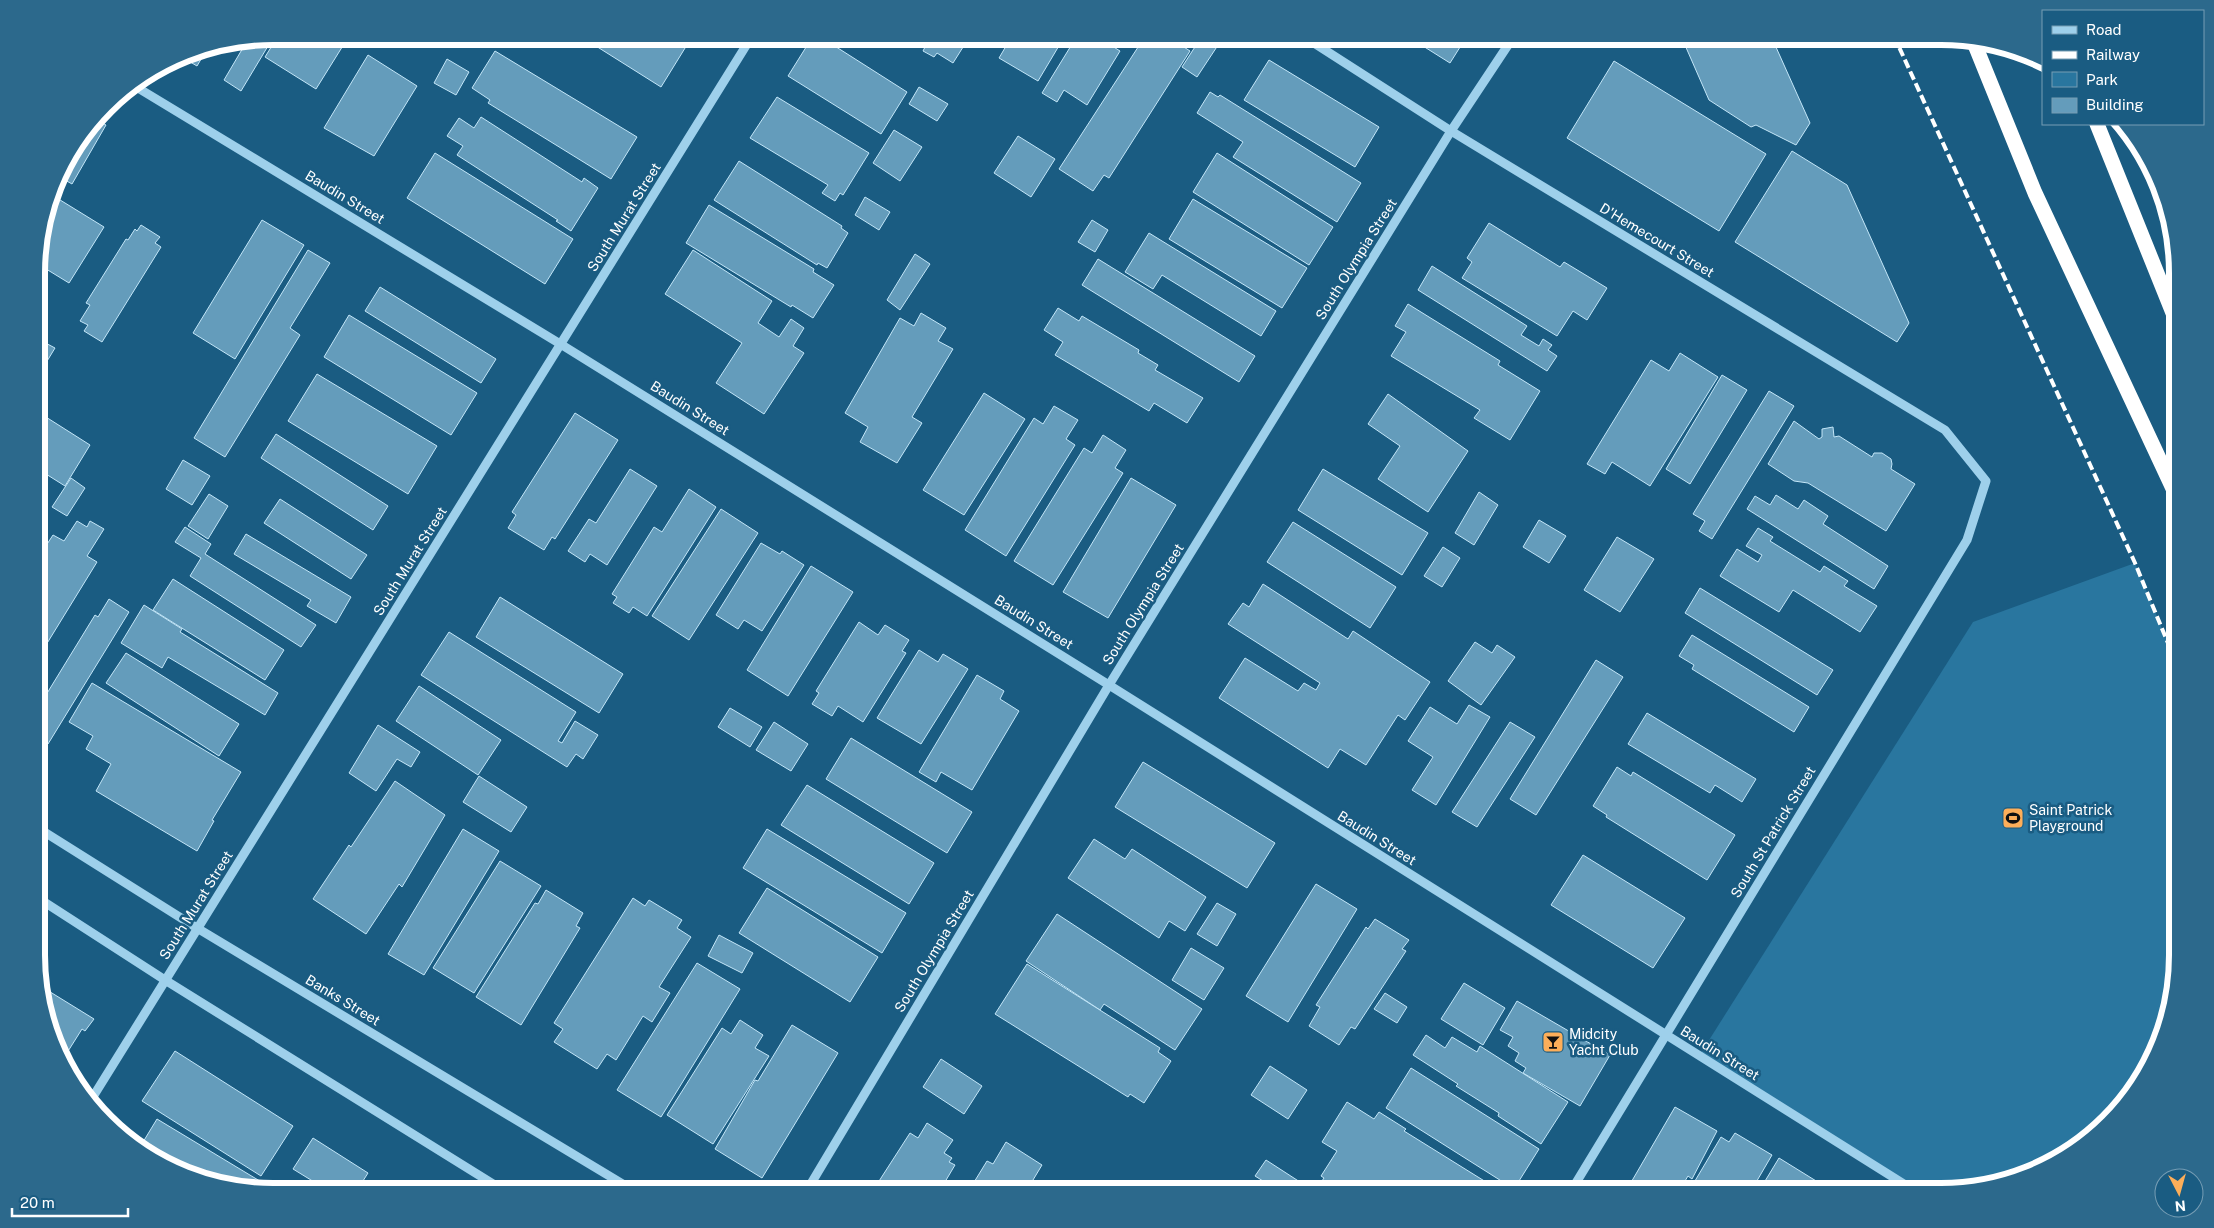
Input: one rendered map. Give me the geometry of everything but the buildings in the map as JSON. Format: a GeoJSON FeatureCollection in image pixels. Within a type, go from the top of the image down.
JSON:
{"type":"FeatureCollection","features":[{"type":"Feature","properties":{"kind":"highway"},"geometry":{"type":"LineString","coordinates":[[1976,48],[2035,193],[2169,480]]}},
{"type":"Feature","properties":{"kind":"highway"},"geometry":{"type":"LineString","coordinates":[[2097,125],[2169,304]]}},
{"type":"Feature","properties":{"kind":"street","name":"South Murat Street"},"geometry":{"type":"LineString","coordinates":[[94,1096],[746,45]]}},
{"type":"Feature","properties":{"kind":"street","name":"D'Hemecourt Street"},"geometry":{"type":"LineString","coordinates":[[1317,45],[1451,131],[1945,430],[1986,480]]}},
{"type":"Feature","properties":{"kind":"street","name":"South Olympia Street"},"geometry":{"type":"LineString","coordinates":[[811,1183],[1109,685],[1451,131],[1508,45]]}},
{"type":"Feature","properties":{"kind":"street","name":"Baudin Street"},"geometry":{"type":"LineString","coordinates":[[139,88],[562,344],[1902,1183]]}},
{"type":"Feature","properties":{"kind":"street","name":"South St Patrick Street"},"geometry":{"type":"LineString","coordinates":[[1576,1183],[1967,540],[1986,480]]}},
{"type":"Feature","properties":{"kind":"street","name":"Banks Street"},"geometry":{"type":"LineString","coordinates":[[45,832],[197,928],[621,1183]]}},
{"type":"Feature","properties":{"kind":"street"},"geometry":{"type":"LineString","coordinates":[[45,903],[165,980],[492,1183]]}},
{"type":"Feature","properties":{"kind":"green space","name":"Saint Patrick Playground"},"geometry":{"type":"Polygon","coordinates":[[[2135,563],[2169,646],[2169,970],[2165,1000],[2157,1029],[2146,1056],[2131,1082],[2113,1105],[2080,1136],[2042,1160],[2015,1171],[1986,1179],[1956,1183],[1902,1183],[1699,1056],[1973,622],[2135,563]]]}},
{"type":"Feature","properties":{"kind":"railway"},"geometry":{"type":"LineString","coordinates":[[1898,45],[2135,563],[2169,646]]}},
{"type":"Feature","properties":{"kind":"place","name":"Saint Patrick Playground"},"geometry":{"type":"Point","coordinates":[2013,818]}},
{"type":"Feature","properties":{"kind":"place","name":"Midcity Yacht Club"},"geometry":{"type":"Point","coordinates":[1553,1042]}}]}
